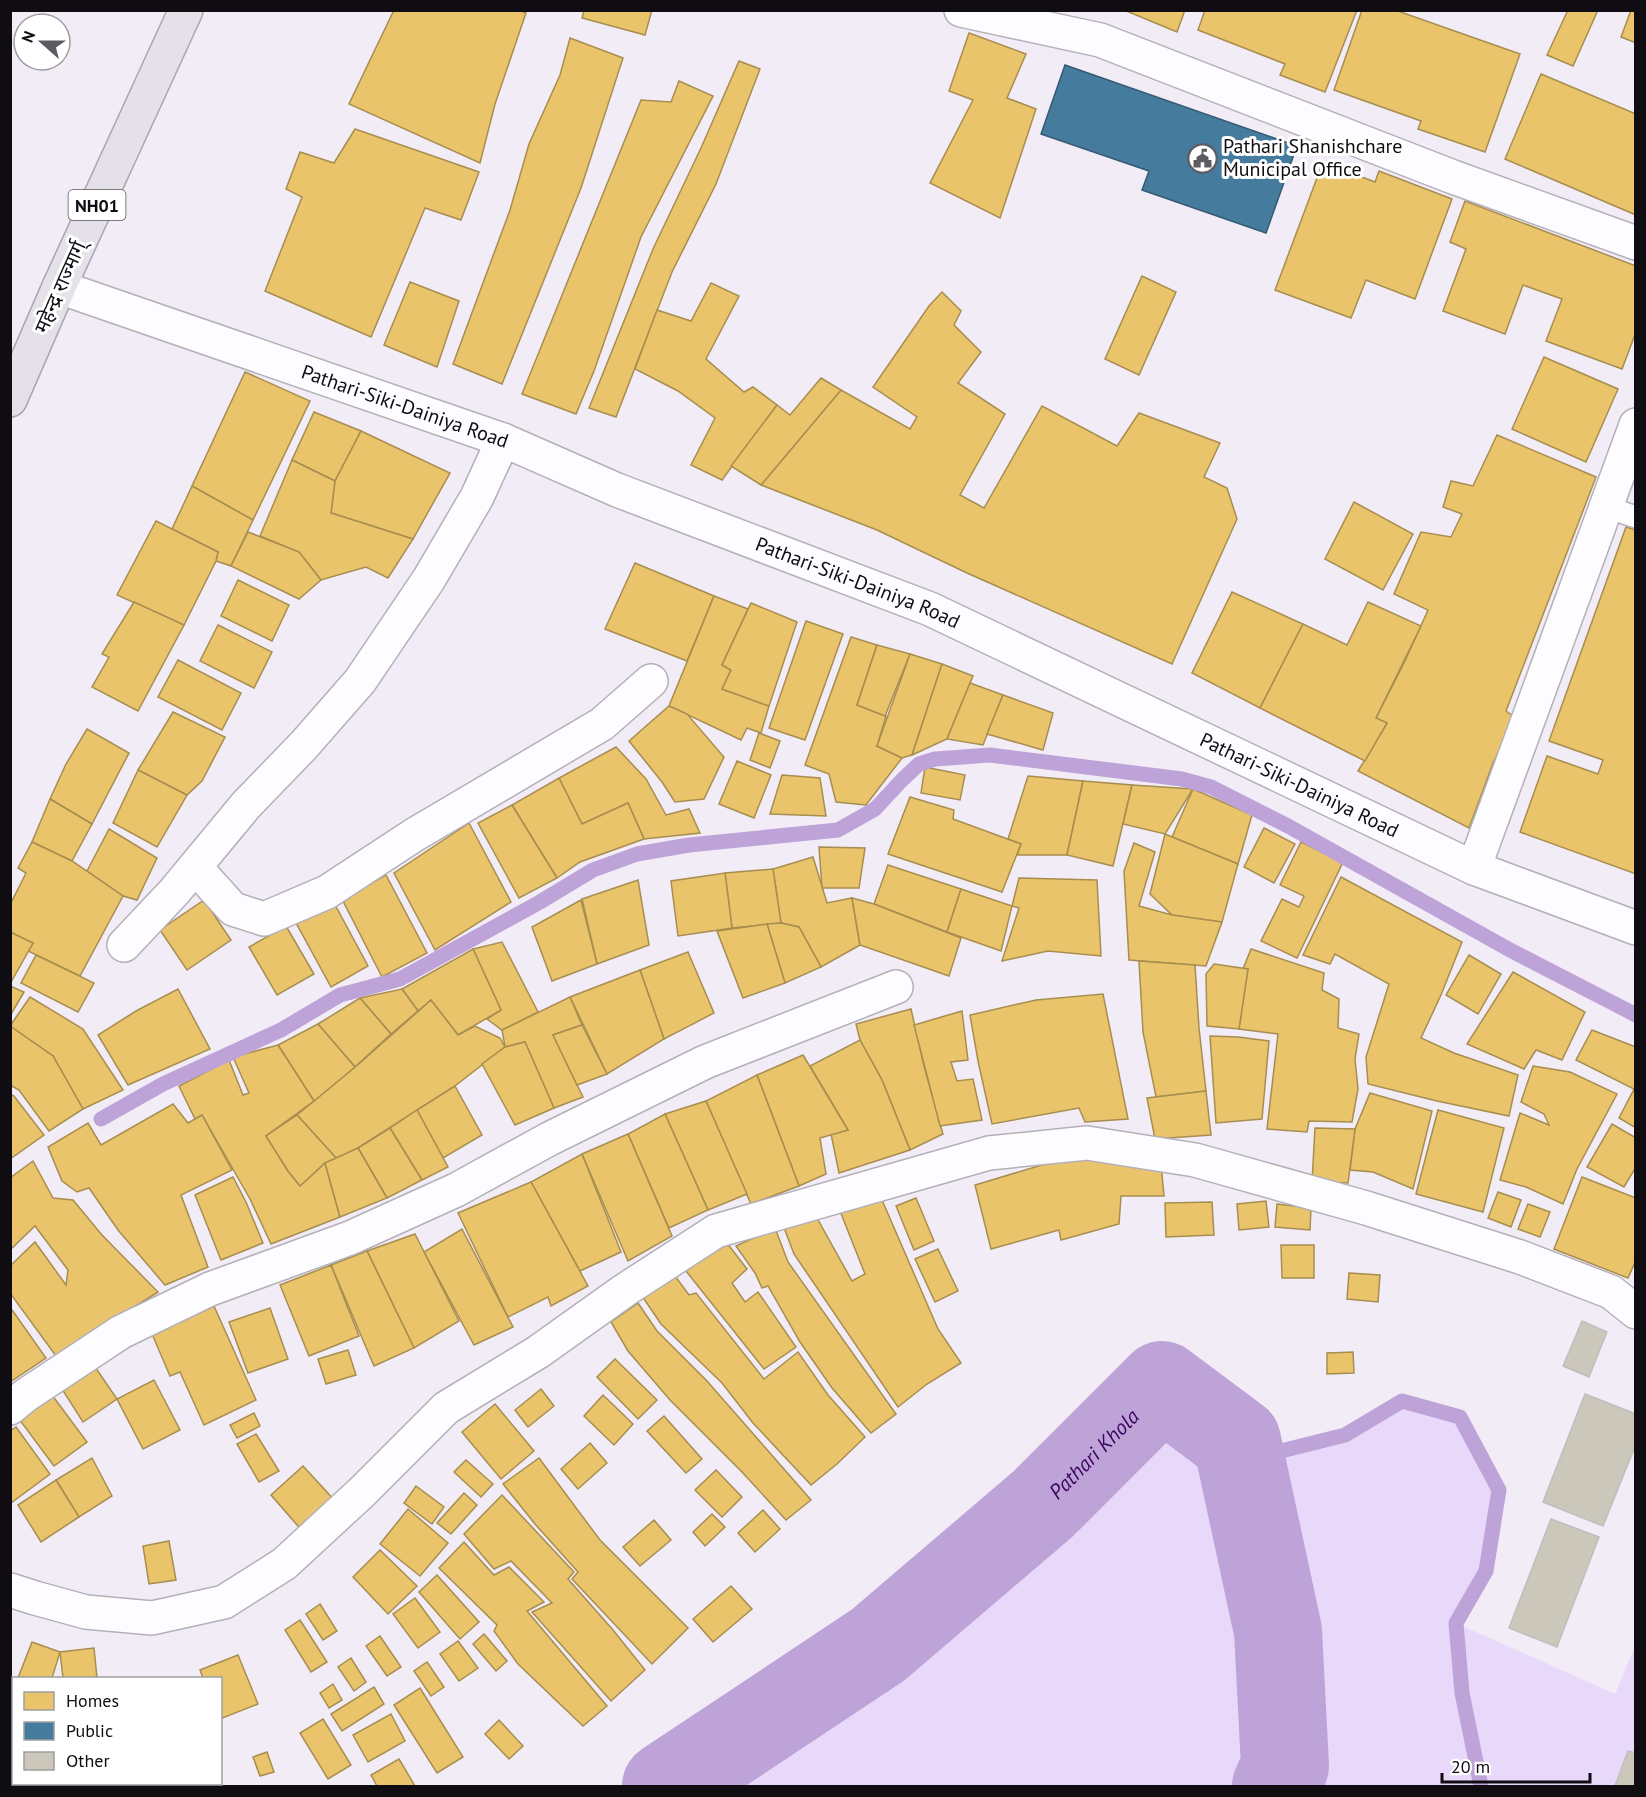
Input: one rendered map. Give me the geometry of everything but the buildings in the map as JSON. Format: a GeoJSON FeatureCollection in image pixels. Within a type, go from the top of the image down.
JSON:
{"type":"FeatureCollection","features":[{"type":"Feature","properties":{"kind":"highway","name":"महेन्द्र राज्मार्ग्"},"geometry":{"type":"LineString","coordinates":[[10,400],[59,287],[186,10]]}},
{"type":"Feature","properties":{"kind":"street"},"geometry":{"type":"LineString","coordinates":[[961,10],[1100,40],[1453,177],[1635,243]]}},
{"type":"Feature","properties":{"kind":"street","name":"Pathari-Siki-Dainiya Road"},"geometry":{"type":"LineString","coordinates":[[59,287],[503,440],[617,490],[930,609],[1474,868],[1635,928]]}},
{"type":"Feature","properties":{"kind":"street"},"geometry":{"type":"LineString","coordinates":[[1474,868],[1621,512],[1635,424]]}},
{"type":"Feature","properties":{"kind":"street"},"geometry":{"type":"LineString","coordinates":[[124,945],[195,867],[246,805],[304,745],[360,681],[429,579],[477,497],[503,440]]}},
{"type":"Feature","properties":{"kind":"street"},"geometry":{"type":"LineString","coordinates":[[195,867],[233,909],[264,919],[327,892],[414,835],[602,724],[651,681]]}},
{"type":"Feature","properties":{"kind":"street"},"geometry":{"type":"LineString","coordinates":[[10,1408],[121,1332],[190,1299],[350,1238],[456,1190],[549,1139],[705,1062],[896,987]]}},
{"type":"Feature","properties":{"kind":"street"},"geometry":{"type":"LineString","coordinates":[[10,1590],[35,1599],[86,1611],[152,1618],[224,1602],[284,1564],[361,1493],[446,1408],[538,1352],[625,1290],[716,1231],[989,1153],[1087,1143],[1195,1160],[1366,1209],[1520,1257],[1611,1292],[1635,1312]]}},
{"type":"Feature","properties":{"kind":"shaded area"},"geometry":{"type":"Polygon","coordinates":[[[1162,1385],[1237,1441],[1241,1461],[1345,1435],[1402,1401],[1460,1417],[1499,1490],[1486,1571],[1456,1623],[1615,1694],[1635,1646],[1635,1786],[666,1786],[878,1645],[1043,1504],[1162,1385]]]}},
{"type":"Feature","properties":{"kind":"waterway"},"geometry":{"type":"LineString","coordinates":[[101,1119],[163,1084],[281,1030],[340,995],[400,979],[540,902],[593,870],[637,854],[689,845],[838,830],[875,809],[919,764],[935,759],[990,755],[1182,779],[1211,787],[1288,826],[1510,950],[1636,1015]]}},
{"type":"Feature","properties":{"kind":"waterway","name":"Pathari Khola"},"geometry":{"type":"LineString","coordinates":[[666,1786],[878,1645],[1043,1504],[1162,1385],[1237,1441],[1278,1631],[1285,1766],[1276,1786]]}},
{"type":"Feature","properties":{"kind":"waterway"},"geometry":{"type":"LineString","coordinates":[[1241,1461],[1345,1435],[1402,1401],[1460,1417],[1499,1490],[1486,1571],[1456,1623],[1462,1693],[1481,1786]]}},
{"type":"Feature","properties":{"kind":"place","name":"Pathari Shanishchare Municipal Office"},"geometry":{"type":"Point","coordinates":[1202,158]}}]}
